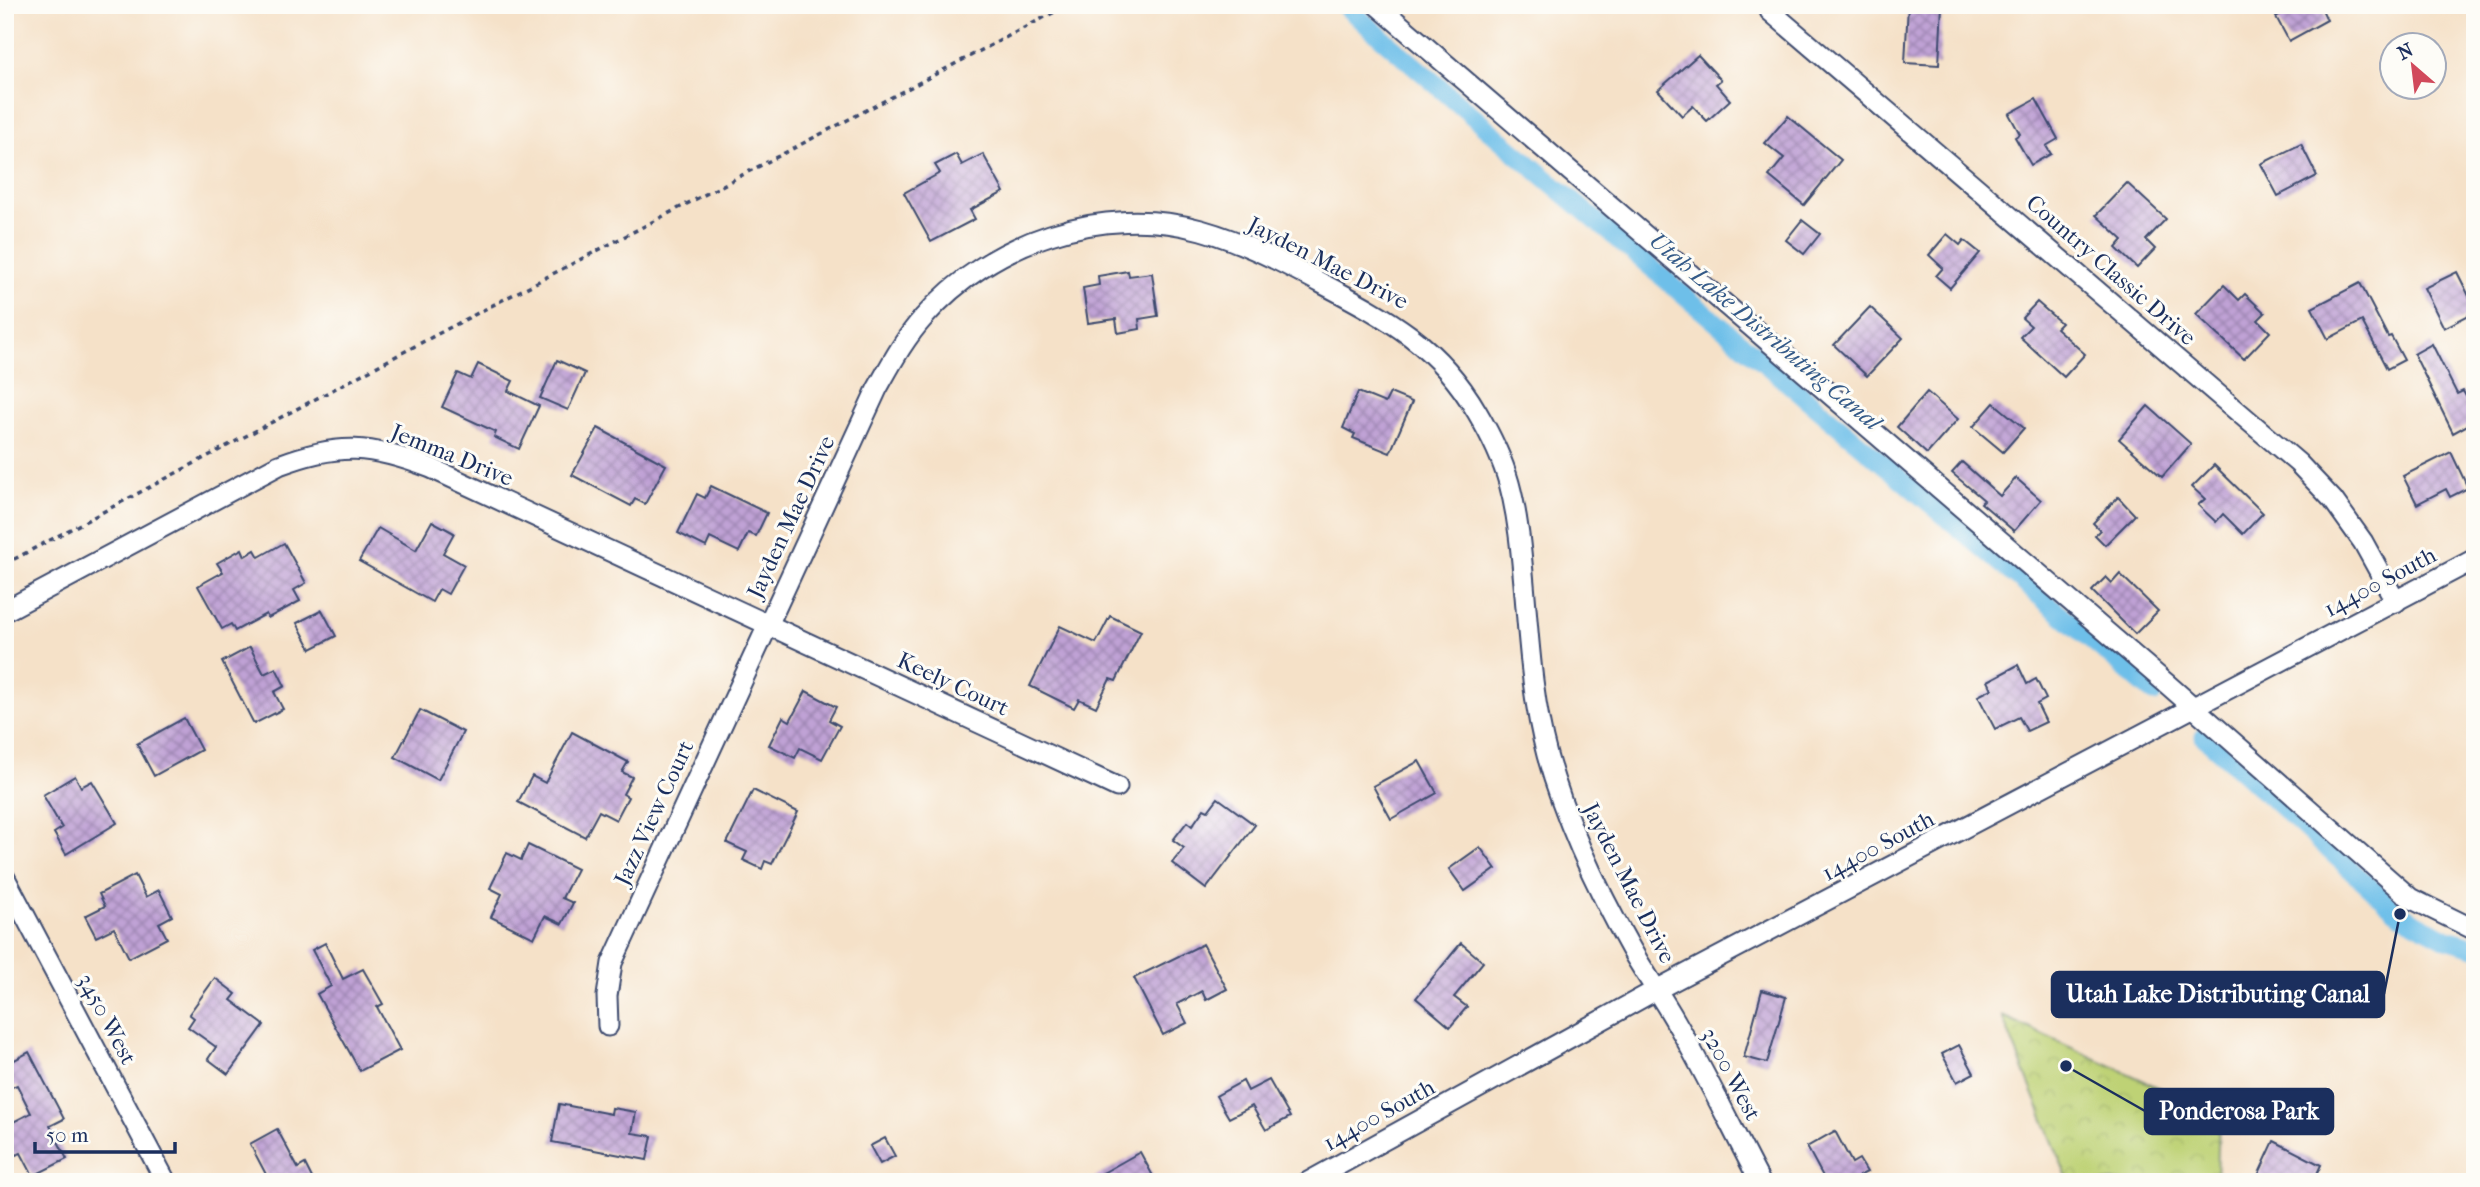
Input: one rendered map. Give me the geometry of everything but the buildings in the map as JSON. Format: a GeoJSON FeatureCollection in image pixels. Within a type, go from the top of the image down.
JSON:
{"type":"FeatureCollection","features":[{"type":"Feature","properties":{"kind":"street"},"geometry":{"type":"LineString","coordinates":[[1377,5],[2410,898],[2475,930]]}},
{"type":"Feature","properties":{"kind":"street","name":"Country Classic Drive"},"geometry":{"type":"LineString","coordinates":[[1780,5],[1770,10],[2298,463],[2333,500],[2363,542],[2396,602]]}},
{"type":"Feature","properties":{"kind":"street","name":"Jayden Mae Drive"},"geometry":{"type":"LineString","coordinates":[[768,625],[877,389],[899,349],[925,316],[956,285],[997,258],[1034,240],[1076,227],[1124,222],[1163,223],[1198,229],[1232,240],[1275,259],[1402,328],[1432,353],[1458,383],[1496,446],[1509,482],[1519,531],[1532,674],[1547,754],[1580,848],[1631,950],[1657,990]]}},
{"type":"Feature","properties":{"kind":"street","name":"Jemma Drive"},"geometry":{"type":"LineString","coordinates":[[5,611],[279,466],[310,453],[367,449],[397,455],[431,468],[768,625]]}},
{"type":"Feature","properties":{"kind":"street","name":"14400 South"},"geometry":{"type":"LineString","coordinates":[[1308,1182],[1657,990],[2475,559]]}},
{"type":"Feature","properties":{"kind":"street","name":"Keely Court"},"geometry":{"type":"LineString","coordinates":[[768,625],[1117,786]]}},
{"type":"Feature","properties":{"kind":"street","name":"Jazz View Court"},"geometry":{"type":"LineString","coordinates":[[608,1026],[607,996],[612,962],[768,625]]}},
{"type":"Feature","properties":{"kind":"street","name":"3450 West"},"geometry":{"type":"LineString","coordinates":[[5,878],[166,1182]]}},
{"type":"Feature","properties":{"kind":"street","name":"3200 West"},"geometry":{"type":"LineString","coordinates":[[1657,990],[1760,1182]]}},
{"type":"Feature","properties":{"kind":"path"},"geometry":{"type":"LineString","coordinates":[[5,564],[449,328],[1068,5]]}},
{"type":"Feature","properties":{"kind":"green space"},"geometry":{"type":"Polygon","coordinates":[[[2002,1016],[2219,1115],[2217,1182],[2069,1182],[2002,1016]]]}},
{"type":"Feature","properties":{"kind":"waterway","name":"Utah Lake Distributing Canal"},"geometry":{"type":"LineString","coordinates":[[1344,5],[2154,693]]}},
{"type":"Feature","properties":{"kind":"waterway","name":"Utah Lake Distributing Canal"},"geometry":{"type":"LineString","coordinates":[[2204,737],[2400,914],[2447,939],[2475,947]]}},
{"type":"Feature","properties":{"kind":"place","name":"Utah Lake Distributing Canal"},"geometry":{"type":"Point","coordinates":[2400,914]}},
{"type":"Feature","properties":{"kind":"place","name":"Ponderosa Park"},"geometry":{"type":"Point","coordinates":[2066,1066]}}]}
